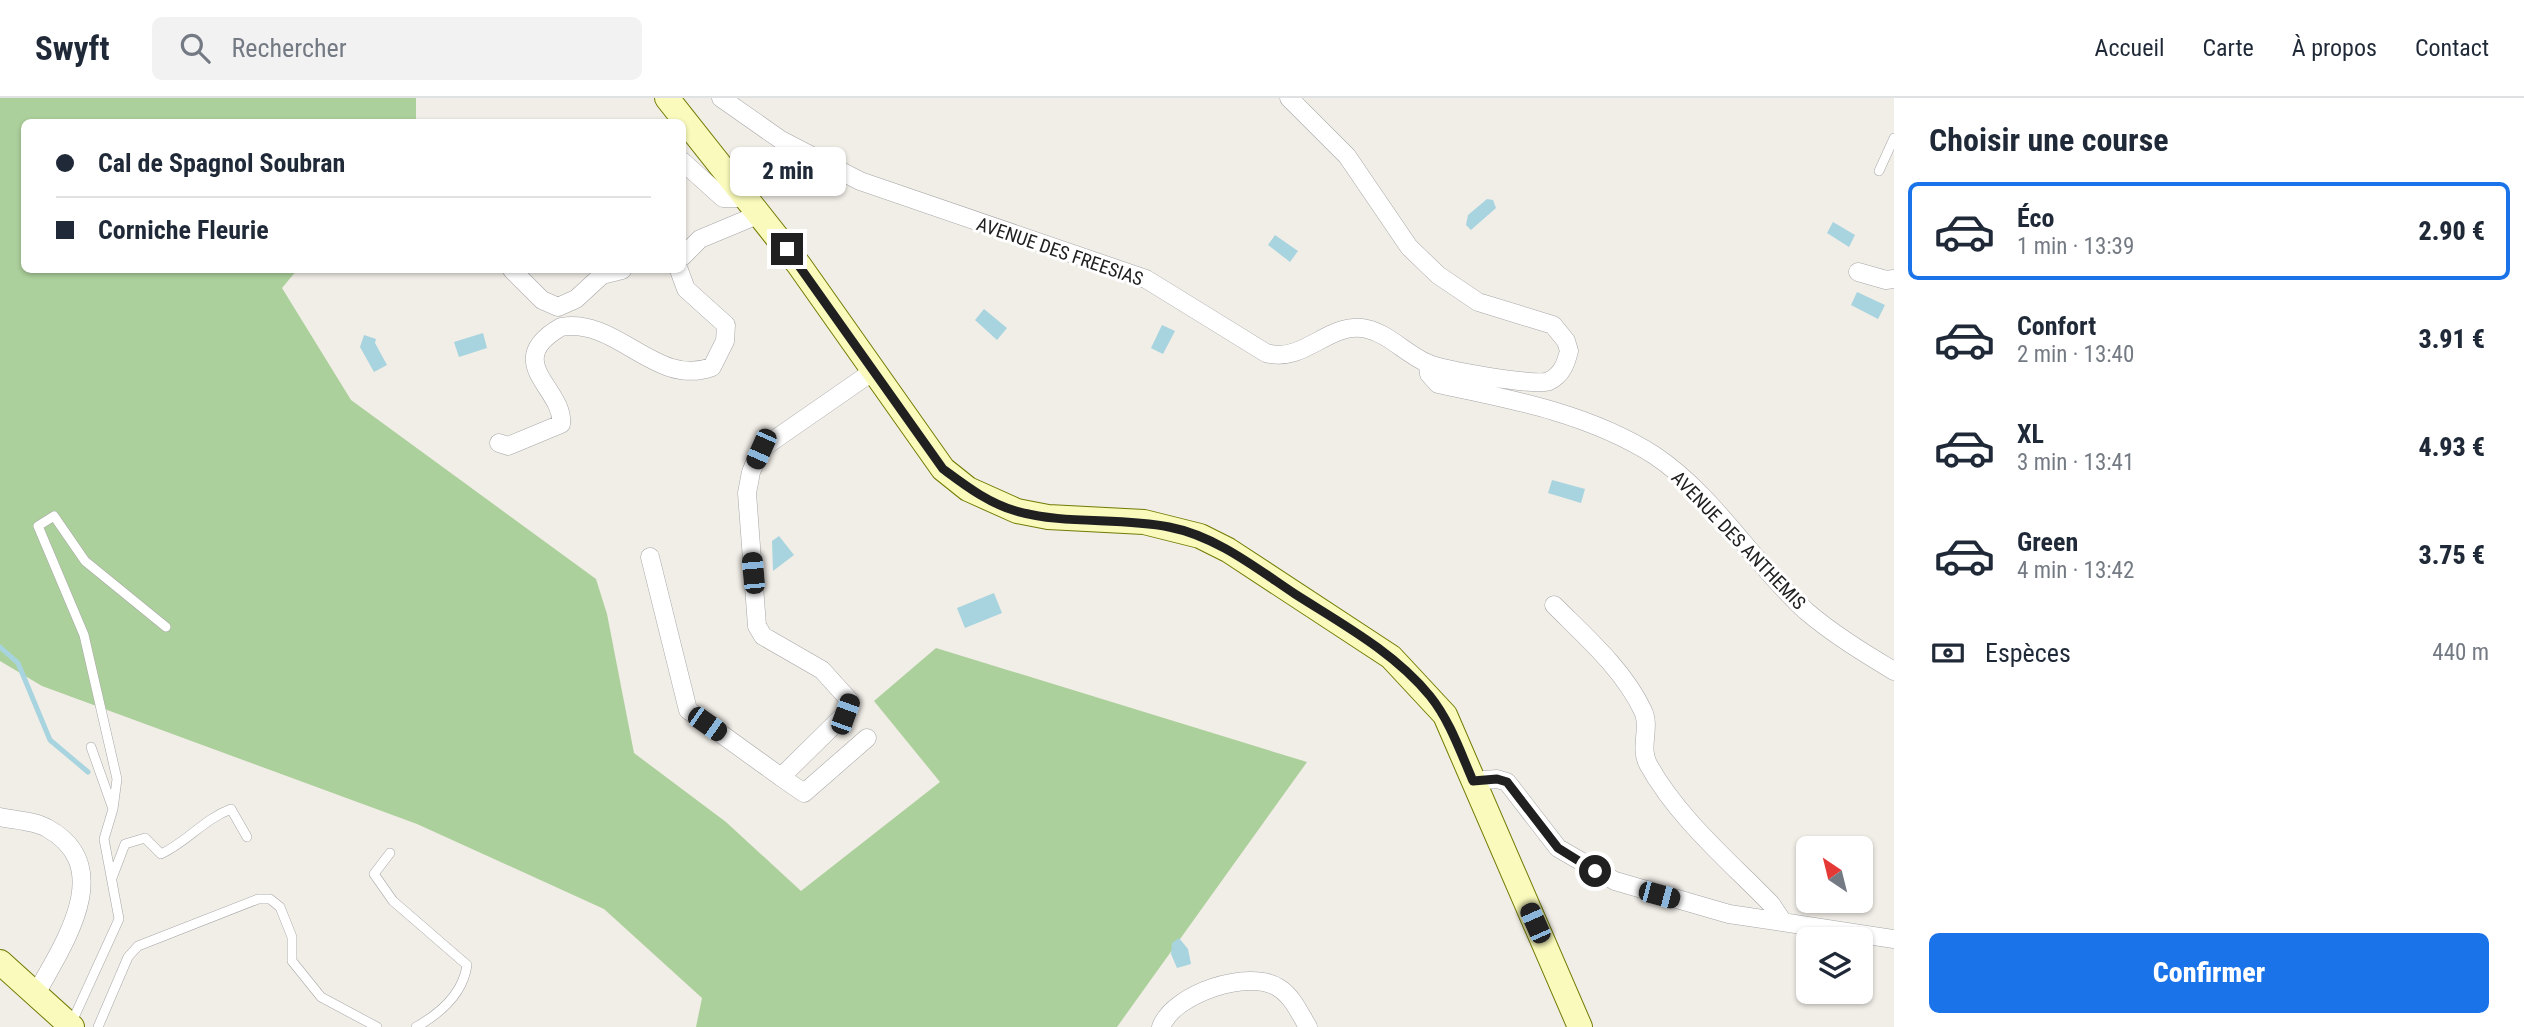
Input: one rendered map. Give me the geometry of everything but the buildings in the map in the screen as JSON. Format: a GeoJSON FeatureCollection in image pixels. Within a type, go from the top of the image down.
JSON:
{"type":"FeatureCollection","features":[{"type":"Feature","properties":{"kind":"main road"},"geometry":{"type":"LineString","coordinates":[[667,98],[684,119]]}},
{"type":"Feature","properties":{"kind":"main road"},"geometry":{"type":"LineString","coordinates":[[686,122],[754,206],[943,469],[993,502],[1048,517],[1144,522],[1200,536],[1228,550],[1372,643],[1406,671],[1445,715],[1580,1027]]}},
{"type":"Feature","properties":{"kind":"main road"},"geometry":{"type":"LineString","coordinates":[[0,962],[71,1026]]}},
{"type":"Feature","properties":{"kind":"street","name":"AVENUE DES FREESIAS"},"geometry":{"type":"LineString","coordinates":[[721,98],[781,140],[860,181],[1146,279],[1266,353],[1284,356],[1300,352],[1337,330],[1354,326],[1376,331],[1428,364],[1538,384],[1556,377],[1562,370],[1569,351],[1566,341],[1553,325],[1478,302],[1438,275],[1409,247],[1347,156],[1289,98]]}},
{"type":"Feature","properties":{"kind":"street"},"geometry":{"type":"LineString","coordinates":[[686,165],[723,198],[754,206]]}},
{"type":"Feature","properties":{"kind":"street"},"geometry":{"type":"LineString","coordinates":[[686,253],[699,239],[754,206]]}},
{"type":"Feature","properties":{"kind":"street"},"geometry":{"type":"LineString","coordinates":[[1858,272],[1886,280],[1894,279]]}},
{"type":"Feature","properties":{"kind":"street"},"geometry":{"type":"LineString","coordinates":[[515,273],[542,300],[558,307],[576,299],[602,275],[610,273]]}},
{"type":"Feature","properties":{"kind":"street"},"geometry":{"type":"LineString","coordinates":[[499,443],[508,446],[561,424],[562,412],[535,370],[535,359],[542,343],[561,327],[594,328],[648,358],[682,373],[698,372],[712,367],[724,341],[726,326],[686,289],[680,273]]}},
{"type":"Feature","properties":{"kind":"street","name":"AVENUE DES ANTHEMIS"},"geometry":{"type":"LineString","coordinates":[[1428,364],[1429,374],[1438,384],[1527,402],[1628,441],[1654,456],[1721,518],[1807,611],[1894,671]]}},
{"type":"Feature","properties":{"kind":"street"},"geometry":{"type":"LineString","coordinates":[[781,777],[845,714],[850,701],[822,670],[763,636],[757,626],[747,493],[751,472],[761,449],[872,372]]}},
{"type":"Feature","properties":{"kind":"street"},"geometry":{"type":"LineString","coordinates":[[650,557],[688,710],[804,793],[867,738]]}},
{"type":"Feature","properties":{"kind":"street"},"geometry":{"type":"LineString","coordinates":[[1554,605],[1607,659],[1644,713],[1646,760],[1660,784],[1677,807],[1771,904],[1781,919]]}},
{"type":"Feature","properties":{"kind":"street"},"geometry":{"type":"LineString","coordinates":[[1473,781],[1497,779],[1507,782],[1558,848],[1615,881],[1729,914],[1781,919],[1894,939]]}},
{"type":"Feature","properties":{"kind":"street"},"geometry":{"type":"LineString","coordinates":[[0,817],[46,826],[61,838],[75,855],[81,876],[83,893],[74,925],[36,994]]}},
{"type":"Feature","properties":{"kind":"street"},"geometry":{"type":"LineString","coordinates":[[1161,1027],[1166,1015],[1190,996],[1244,981],[1278,987],[1289,997],[1308,1027]]}},
{"type":"Feature","properties":{"kind":"lane"},"geometry":{"type":"LineString","coordinates":[[1879,171],[1894,138]]}},
{"type":"Feature","properties":{"kind":"lane"},"geometry":{"type":"LineString","coordinates":[[71,1026],[119,919],[104,839],[113,809],[117,779],[84,635],[38,526],[54,516],[85,561],[166,627]]}},
{"type":"Feature","properties":{"kind":"lane"},"geometry":{"type":"LineString","coordinates":[[91,747],[113,809]]}},
{"type":"Feature","properties":{"kind":"lane"},"geometry":{"type":"LineString","coordinates":[[111,879],[125,844],[145,838],[161,854],[179,846],[214,816],[231,808],[247,837]]}},
{"type":"Feature","properties":{"kind":"lane"},"geometry":{"type":"LineString","coordinates":[[390,853],[373,873],[393,901],[467,965],[465,984],[436,1016],[416,1027]]}},
{"type":"Feature","properties":{"kind":"lane"},"geometry":{"type":"LineString","coordinates":[[98,1027],[128,957],[138,946],[258,899],[270,899],[280,907],[292,937],[292,961],[321,997],[377,1027]]}},
{"type":"Feature","properties":{"kind":"green space"},"geometry":{"type":"Polygon","coordinates":[[[0,98],[416,98],[416,119],[21,119],[21,273],[294,273],[282,288],[351,400],[596,579],[607,614],[634,753],[726,822],[801,891],[940,782],[874,701],[936,648],[1307,762],[1117,1027],[696,1027],[702,998],[604,909],[417,824],[42,686],[0,661],[0,98]]]}},
{"type":"Feature","properties":{"kind":"water"},"geometry":{"type":"Polygon","coordinates":[[[1487,199],[1493,200],[1496,208],[1471,230],[1466,225],[1468,215],[1487,199]]]}},
{"type":"Feature","properties":{"kind":"water"},"geometry":{"type":"Polygon","coordinates":[[[1833,222],[1855,235],[1849,247],[1827,233],[1833,222]]]}},
{"type":"Feature","properties":{"kind":"water"},"geometry":{"type":"Polygon","coordinates":[[[1275,235],[1298,251],[1290,262],[1268,245],[1275,235]]]}},
{"type":"Feature","properties":{"kind":"water"},"geometry":{"type":"Polygon","coordinates":[[[1857,292],[1885,305],[1878,319],[1851,305],[1857,292]]]}},
{"type":"Feature","properties":{"kind":"water"},"geometry":{"type":"Polygon","coordinates":[[[984,309],[1007,328],[997,340],[975,320],[984,309]]]}},
{"type":"Feature","properties":{"kind":"water"},"geometry":{"type":"Polygon","coordinates":[[[1162,325],[1175,331],[1163,354],[1151,348],[1162,325]]]}},
{"type":"Feature","properties":{"kind":"water"},"geometry":{"type":"Polygon","coordinates":[[[483,333],[487,348],[459,357],[454,342],[483,333]]]}},
{"type":"Feature","properties":{"kind":"water"},"geometry":{"type":"Polygon","coordinates":[[[364,335],[376,339],[375,343],[387,365],[374,372],[360,347],[364,335]]]}},
{"type":"Feature","properties":{"kind":"water"},"geometry":{"type":"Polygon","coordinates":[[[1552,480],[1585,489],[1581,503],[1548,493],[1552,480]]]}},
{"type":"Feature","properties":{"kind":"water"},"geometry":{"type":"Polygon","coordinates":[[[779,536],[794,555],[773,571],[772,541],[779,536]]]}},
{"type":"Feature","properties":{"kind":"water"},"geometry":{"type":"Polygon","coordinates":[[[994,593],[1002,613],[965,628],[957,608],[994,593]]]}},
{"type":"Feature","properties":{"kind":"water"},"geometry":{"type":"Polygon","coordinates":[[[1179,938],[1188,949],[1191,964],[1177,968],[1171,954],[1172,943],[1179,938]]]}},
{"type":"Feature","properties":{"kind":"waterway"},"geometry":{"type":"LineString","coordinates":[[0,647],[18,663],[50,740],[88,772]]}},
{"type":"Feature","properties":{"kind":"route"},"geometry":{"type":"LineString","coordinates":[[787,249],[925,447],[943,469],[968,489],[1017,511],[1048,517],[1144,522],[1173,527],[1200,536],[1228,550],[1391,657],[1445,715],[1473,781],[1497,779],[1507,782],[1558,848],[1595,871]]}}]}
